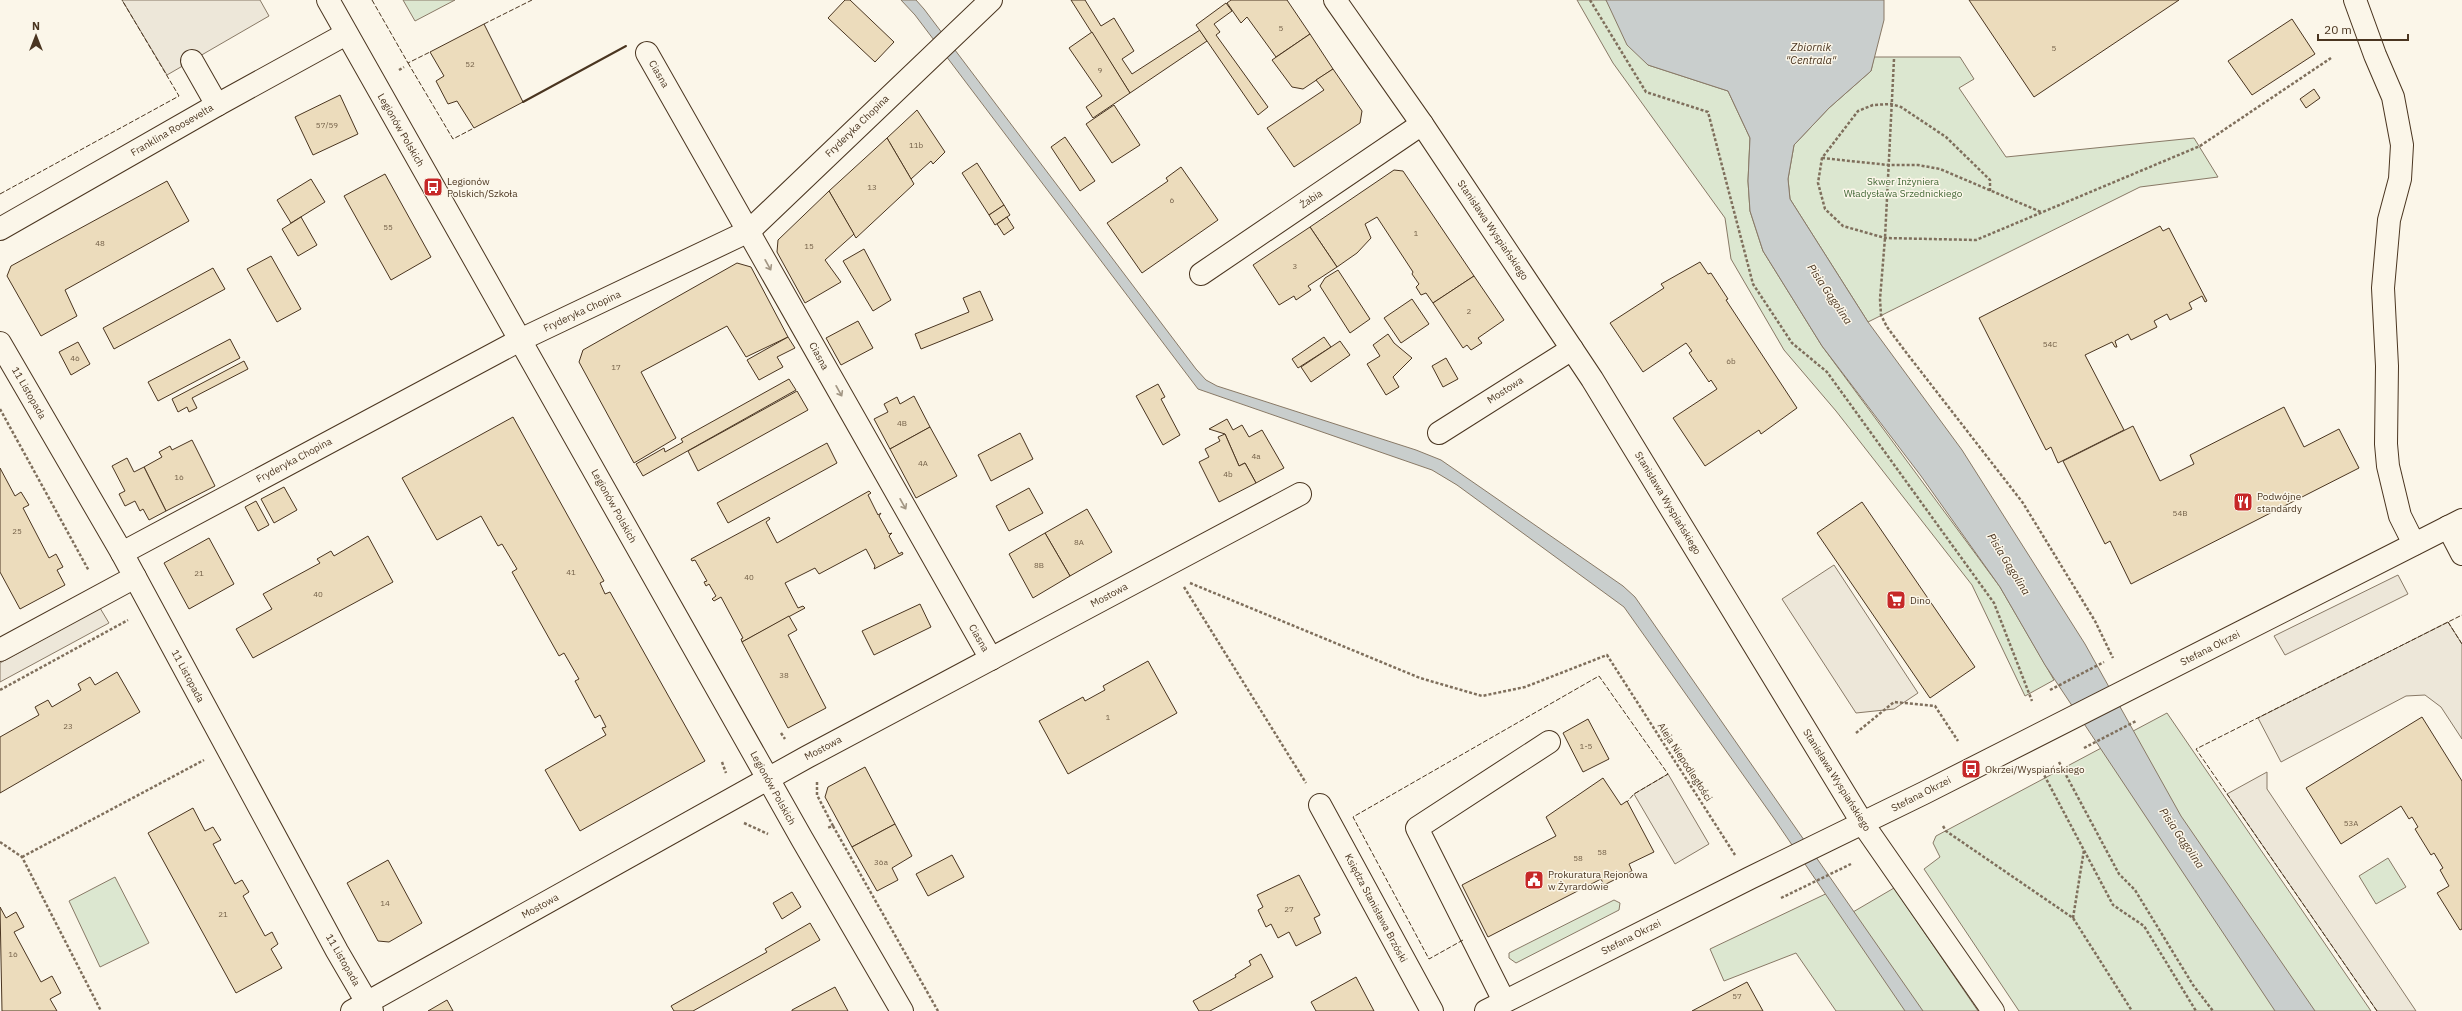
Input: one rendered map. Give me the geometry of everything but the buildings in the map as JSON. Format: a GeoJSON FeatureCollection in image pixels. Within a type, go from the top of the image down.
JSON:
{"type":"FeatureCollection","features":[{"type":"Feature","properties":{"kind":"street","name":"Legionów Polskich"},"geometry":{"type":"LineString","coordinates":[[328,0],[768,779],[902,1011]]}},
{"type":"Feature","properties":{"kind":"street","name":"Fryderyka Chopina"},"geometry":{"type":"LineString","coordinates":[[122,553],[520,340],[749,231],[907,78],[991,0]]}},
{"type":"Feature","properties":{"kind":"street","name":"Stanisława Wyspiańskiego"},"geometry":{"type":"LineString","coordinates":[[1335,0],[1422,124],[1572,350],[1863,824],[1993,1011]]}},
{"type":"Feature","properties":{"kind":"street"},"geometry":{"type":"LineString","coordinates":[[2355,0],[2375,55],[2393,98],[2402,145],[2400,179],[2389,220],[2383,288],[2387,366],[2386,444],[2388,466],[2400,516],[2414,544]]}},
{"type":"Feature","properties":{"kind":"street","name":"Franklina Roosevelta"},"geometry":{"type":"LineString","coordinates":[[0,229],[217,105],[346,34]]}},
{"type":"Feature","properties":{"kind":"street","name":"Ciasna"},"geometry":{"type":"LineString","coordinates":[[647,53],[991,659]]}},
{"type":"Feature","properties":{"kind":"street"},"geometry":{"type":"LineString","coordinates":[[192,60],[217,105]]}},
{"type":"Feature","properties":{"kind":"street","name":"Żabia"},"geometry":{"type":"LineString","coordinates":[[1201,274],[1422,124]]}},
{"type":"Feature","properties":{"kind":"street","name":"11 Listopada"},"geometry":{"type":"LineString","coordinates":[[0,343],[122,553],[338,951],[364,1008]]}},
{"type":"Feature","properties":{"kind":"street","name":"Mostowa"},"geometry":{"type":"LineString","coordinates":[[1439,433],[1572,350]]}},
{"type":"Feature","properties":{"kind":"street","name":"Mostowa"},"geometry":{"type":"LineString","coordinates":[[364,1008],[768,779],[1300,494]]}},
{"type":"Feature","properties":{"kind":"street"},"geometry":{"type":"LineString","coordinates":[[2455,523],[2462,554]]}},
{"type":"Feature","properties":{"kind":"street","name":"Stefana Okrzei"},"geometry":{"type":"LineString","coordinates":[[1495,1006],[1758,874],[1863,824],[2455,523]]}},
{"type":"Feature","properties":{"kind":"street"},"geometry":{"type":"LineString","coordinates":[[0,650],[103,596],[135,577]]}},
{"type":"Feature","properties":{"kind":"street"},"geometry":{"type":"LineString","coordinates":[[1495,1006],[1417,828],[1549,742]]}},
{"type":"Feature","properties":{"kind":"street","name":"Księdza Stanisława Brzóski"},"geometry":{"type":"LineString","coordinates":[[1320,805],[1432,1011]]}},
{"type":"Feature","properties":{"kind":"path"},"geometry":{"type":"LineString","coordinates":[[1590,0],[1646,92],[1708,112],[1753,284],[1792,343],[1827,372],[1994,602],[2032,701]]}},
{"type":"Feature","properties":{"kind":"path"},"geometry":{"type":"LineString","coordinates":[[1990,191],[1990,180],[1946,137],[1901,107],[1891,104],[1873,105],[1858,111],[1822,158],[1818,183],[1825,209],[1843,226],[1885,238],[1976,240],[2200,146],[2331,58]]}},
{"type":"Feature","properties":{"kind":"path"},"geometry":{"type":"LineString","coordinates":[[1894,59],[1885,238],[1880,299],[1881,315],[1887,327],[2023,503],[2095,622],[2113,658]]}},
{"type":"Feature","properties":{"kind":"path"},"geometry":{"type":"LineString","coordinates":[[1822,158],[1888,165],[1918,165],[1940,169],[2042,212]]}},
{"type":"Feature","properties":{"kind":"path"},"geometry":{"type":"LineString","coordinates":[[0,409],[119,626]]}},
{"type":"Feature","properties":{"kind":"path"},"geometry":{"type":"LineString","coordinates":[[1157,570],[1179,579],[1320,805]]}},
{"type":"Feature","properties":{"kind":"path","name":"Aleja Niepodległości"},"geometry":{"type":"LineString","coordinates":[[1179,579],[1420,678],[1482,696],[1525,687],[1607,655],[1758,874]]}},
{"type":"Feature","properties":{"kind":"path"},"geometry":{"type":"LineString","coordinates":[[0,690],[132,618]]}},
{"type":"Feature","properties":{"kind":"path"},"geometry":{"type":"LineString","coordinates":[[2050,690],[2104,662]]}},
{"type":"Feature","properties":{"kind":"path"},"geometry":{"type":"LineString","coordinates":[[1856,733],[1894,702],[1935,706],[1958,741]]}},
{"type":"Feature","properties":{"kind":"path"},"geometry":{"type":"LineString","coordinates":[[2084,748],[2136,721]]}},
{"type":"Feature","properties":{"kind":"path"},"geometry":{"type":"LineString","coordinates":[[22,857],[208,758]]}},
{"type":"Feature","properties":{"kind":"path"},"geometry":{"type":"LineString","coordinates":[[2059,762],[2119,874],[2135,890],[2193,985],[2214,1011]]}},
{"type":"Feature","properties":{"kind":"path"},"geometry":{"type":"LineString","coordinates":[[2042,771],[2113,906],[2144,926],[2195,1010]]}},
{"type":"Feature","properties":{"kind":"path"},"geometry":{"type":"LineString","coordinates":[[834,826],[938,1011]]}},
{"type":"Feature","properties":{"kind":"path"},"geometry":{"type":"LineString","coordinates":[[1943,826],[1946,831],[2072,918],[2132,1011]]}},
{"type":"Feature","properties":{"kind":"path"},"geometry":{"type":"LineString","coordinates":[[0,842],[22,857],[101,1011]]}},
{"type":"Feature","properties":{"kind":"path"},"geometry":{"type":"LineString","coordinates":[[2072,918],[2084,850]]}},
{"type":"Feature","properties":{"kind":"path"},"geometry":{"type":"LineString","coordinates":[[1780,898],[1851,864]]}},
{"type":"Feature","properties":{"kind":"green space"},"geometry":{"type":"Polygon","coordinates":[[[403,0],[455,0],[415,21],[403,0]]]}},
{"type":"Feature","properties":{"kind":"green space"},"geometry":{"type":"Polygon","coordinates":[[[1577,0],[1606,0],[1648,65],[1728,91],[1750,138],[1748,181],[1750,211],[1763,251],[1822,346],[2000,587],[2054,680],[2025,696],[1972,585],[1836,411],[1784,350],[1731,259],[1725,218],[1613,63],[1577,0]]]}},
{"type":"Feature","properties":{"kind":"green space","name":"Skwer Inżyniera Władysława Srzednickiego"},"geometry":{"type":"Polygon","coordinates":[[[1874,57],[1960,57],[1974,79],[1959,88],[2006,157],[2194,138],[2218,177],[2140,187],[1868,322],[1790,199],[1788,179],[1794,145],[1829,108],[1871,71],[1874,57]]]}},
{"type":"Feature","properties":{"kind":"green space"},"geometry":{"type":"Polygon","coordinates":[[[2167,713],[2371,1011],[2019,1011],[1924,869],[1940,857],[1933,843],[1936,836],[2167,713]]]}},
{"type":"Feature","properties":{"kind":"green space"},"geometry":{"type":"Polygon","coordinates":[[[2388,858],[2406,887],[2376,904],[2359,876],[2388,858]]]}},
{"type":"Feature","properties":{"kind":"green space"},"geometry":{"type":"Polygon","coordinates":[[[115,877],[149,943],[100,967],[69,901],[115,877]]]}},
{"type":"Feature","properties":{"kind":"green space"},"geometry":{"type":"Polygon","coordinates":[[[1894,888],[1978,1011],[1836,1011],[1796,953],[1724,981],[1710,949],[1836,889],[1853,912],[1894,888]]]}},
{"type":"Feature","properties":{"kind":"green space"},"geometry":{"type":"Polygon","coordinates":[[[1614,900],[1620,903],[1619,910],[1516,963],[1509,958],[1509,953],[1614,900]]]}},
{"type":"Feature","properties":{"kind":"shaded area"},"geometry":{"type":"Polygon","coordinates":[[[122,0],[260,0],[269,16],[167,75],[122,0]]]}},
{"type":"Feature","properties":{"kind":"shaded area"},"geometry":{"type":"Polygon","coordinates":[[[1834,565],[1918,693],[1894,709],[1856,713],[1782,599],[1834,565]]]}},
{"type":"Feature","properties":{"kind":"shaded area"},"geometry":{"type":"Polygon","coordinates":[[[2398,575],[2408,594],[2285,655],[2274,636],[2398,575]]]}},
{"type":"Feature","properties":{"kind":"shaded area"},"geometry":{"type":"Polygon","coordinates":[[[100,608],[109,623],[0,682],[0,663],[100,608]]]}},
{"type":"Feature","properties":{"kind":"shaded area"},"geometry":{"type":"Polygon","coordinates":[[[2448,622],[2462,644],[2462,739],[2441,707],[2425,695],[2406,696],[2281,762],[2258,718],[2448,622]]]}},
{"type":"Feature","properties":{"kind":"shaded area"},"geometry":{"type":"Polygon","coordinates":[[[2267,772],[2267,789],[2416,1011],[2377,1011],[2227,794],[2267,772]]]}},
{"type":"Feature","properties":{"kind":"shaded area"},"geometry":{"type":"Polygon","coordinates":[[[1668,774],[1709,844],[1675,864],[1634,794],[1668,774]]]}},
{"type":"Feature","properties":{"kind":"water"},"geometry":{"type":"Polygon","coordinates":[[[901,0],[916,0],[924,9],[1196,369],[1206,380],[1217,386],[1416,450],[1441,460],[1623,586],[1635,597],[1923,1011],[1905,1011],[1773,817],[1624,607],[1457,485],[1432,470],[1198,389],[915,15],[901,0]]]}},
{"type":"Feature","properties":{"kind":"water"},"geometry":{"type":"Polygon","coordinates":[[[1606,0],[1884,0],[1884,20],[1871,71],[1829,108],[1794,145],[1788,179],[1790,199],[1868,322],[1962,450],[2085,644],[2181,816],[2315,1011],[2275,1011],[2045,665],[2000,587],[1921,476],[1822,346],[1763,251],[1750,211],[1748,181],[1750,138],[1728,91],[1648,65],[1627,45],[1606,0]]]}},
{"type":"Feature","properties":{"kind":"fence"},"geometry":{"type":"LineString","coordinates":[[0,194],[179,96],[122,0]]}},
{"type":"Feature","properties":{"kind":"fence"},"geometry":{"type":"LineString","coordinates":[[372,0],[408,63],[430,52]]}},
{"type":"Feature","properties":{"kind":"fence"},"geometry":{"type":"LineString","coordinates":[[484,24],[532,0]]}},
{"type":"Feature","properties":{"kind":"fence"},"geometry":{"type":"LineString","coordinates":[[408,63],[453,139],[474,128]]}},
{"type":"Feature","properties":{"kind":"fence"},"geometry":{"type":"LineString","coordinates":[[2377,1011],[2196,749],[2462,615]]}},
{"type":"Feature","properties":{"kind":"fence"},"geometry":{"type":"LineString","coordinates":[[2448,622],[2462,644]]}},
{"type":"Feature","properties":{"kind":"fence"},"geometry":{"type":"LineString","coordinates":[[1463,940],[1429,959],[1353,817],[1599,676],[1668,774],[1634,794],[1627,802]]}},
{"type":"Feature","properties":{"kind":"wall"},"geometry":{"type":"LineString","coordinates":[[523,102],[626,46]]}},
{"type":"Feature","properties":{"kind":"place","name":"Legionów Polskich/Szkoła"},"geometry":{"type":"Point","coordinates":[433,187]}},
{"type":"Feature","properties":{"kind":"place","name":"Podwójne standardy"},"geometry":{"type":"Point","coordinates":[2243,502]}},
{"type":"Feature","properties":{"kind":"place","name":"Dino"},"geometry":{"type":"Point","coordinates":[1896,600]}},
{"type":"Feature","properties":{"kind":"place","name":"Okrzei/Wyspiańskiego"},"geometry":{"type":"Point","coordinates":[1971,769]}},
{"type":"Feature","properties":{"kind":"place","name":"Prokuratura Rejonowa w Żyrardowie"},"geometry":{"type":"Point","coordinates":[1534,880]}},
{"type":"Feature","properties":{"kind":"water label","name":"Zbiornik \"Centrala\""},"geometry":{"type":"Point","coordinates":[1811,53]}},
{"type":"Feature","properties":{"kind":"water label","name":"Pisia Gągolina"},"geometry":{"type":"Point","coordinates":[1830,294]}},
{"type":"Feature","properties":{"kind":"water label","name":"Pisia Gągolina"},"geometry":{"type":"Point","coordinates":[2009,564]}},
{"type":"Feature","properties":{"kind":"water label","name":"Pisia Gągolina"},"geometry":{"type":"Point","coordinates":[2182,838]}}]}
